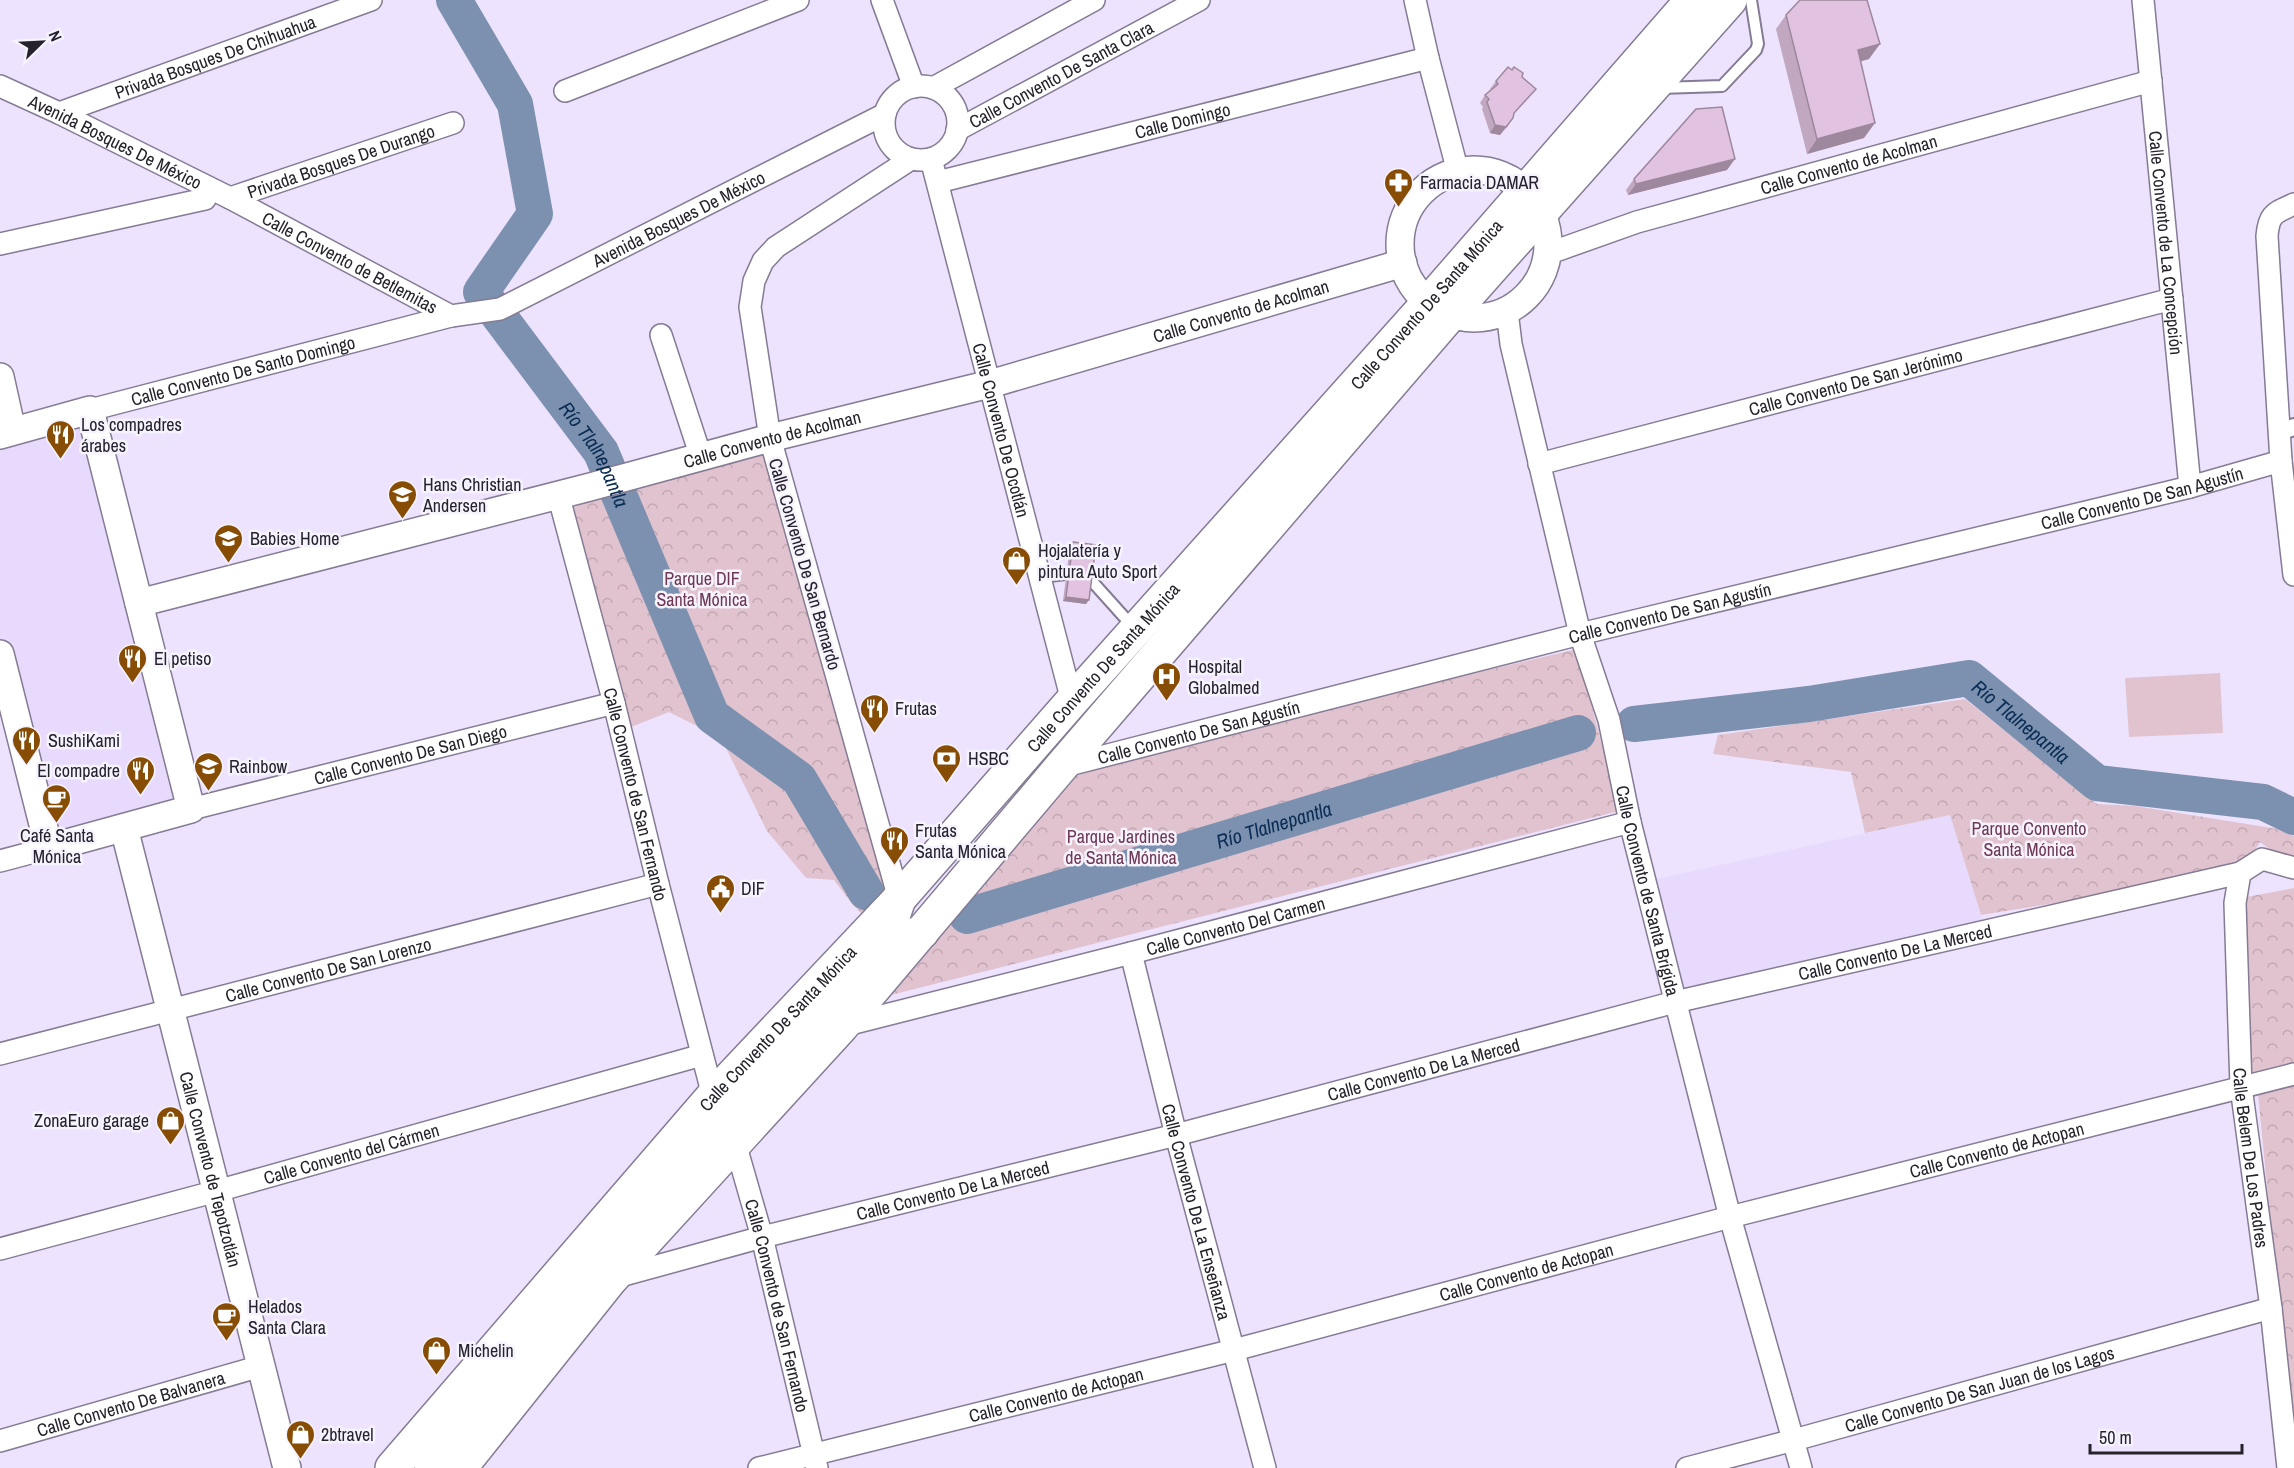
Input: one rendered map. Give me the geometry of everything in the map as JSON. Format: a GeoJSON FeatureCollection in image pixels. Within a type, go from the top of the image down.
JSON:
{"type":"FeatureCollection","features":[{"type":"Feature","properties":{"kind":"main road","name":"Calle Convento De Santa Mónica"},"geometry":{"type":"LineString","coordinates":[[460,1468],[610,1279],[726,1118],[899,899],[1136,630],[1439,308],[1533,202],[1692,0]]}},
{"type":"Feature","properties":{"kind":"main road","name":"Calle Convento De Santa Mónica"},"geometry":{"type":"LineString","coordinates":[[1533,202],[1654,88],[1730,0]]}},
{"type":"Feature","properties":{"kind":"main road","name":"Calle Convento De Santa Mónica"},"geometry":{"type":"LineString","coordinates":[[392,1468],[726,1118],[842,1026],[1061,767],[1439,308]]}},
{"type":"Feature","properties":{"kind":"main road"},"geometry":{"type":"LineString","coordinates":[[430,1468],[726,1118],[884,946],[899,899]]}},
{"type":"Feature","properties":{"kind":"main road"},"geometry":{"type":"LineString","coordinates":[[884,946],[922,932]]}},
{"type":"Feature","properties":{"kind":"street","name":"Privada Bosques De Chihuahua"},"geometry":{"type":"LineString","coordinates":[[59,113],[371,0]]}},
{"type":"Feature","properties":{"kind":"street"},"geometry":{"type":"LineString","coordinates":[[565,91],[798,0]]}},
{"type":"Feature","properties":{"kind":"street"},"geometry":{"type":"LineString","coordinates":[[882,0],[923,87],[944,94],[952,103],[957,118],[957,130],[948,148],[921,159],[901,154],[889,142],[884,126],[885,114],[894,98],[901,92],[923,87],[1094,0]]}},
{"type":"Feature","properties":{"kind":"street","name":"Calle Convento De Santa Clara"},"geometry":{"type":"LineString","coordinates":[[957,130],[1198,0]]}},
{"type":"Feature","properties":{"kind":"street"},"geometry":{"type":"LineString","coordinates":[[1415,0],[1458,172]]}},
{"type":"Feature","properties":{"kind":"street","name":"Calle Convento de La Concepción"},"geometry":{"type":"LineString","coordinates":[[2143,0],[2190,487]]}},
{"type":"Feature","properties":{"kind":"street","name":"Calle Domingo"},"geometry":{"type":"LineString","coordinates":[[938,182],[1428,58]]}},
{"type":"Feature","properties":{"kind":"street","name":"Calle Convento de Acolman"},"geometry":{"type":"LineString","coordinates":[[1547,254],[1636,222],[2151,81]]}},
{"type":"Feature","properties":{"kind":"street","name":"Avenida Bosques De México"},"geometry":{"type":"LineString","coordinates":[[0,86],[230,198]]}},
{"type":"Feature","properties":{"kind":"street","name":"Avenida Bosques De México"},"geometry":{"type":"LineString","coordinates":[[461,316],[500,309],[885,114]]}},
{"type":"Feature","properties":{"kind":"street","name":"Privada Bosques De Durango"},"geometry":{"type":"LineString","coordinates":[[230,198],[453,123]]}},
{"type":"Feature","properties":{"kind":"street","name":"Calle Convento De Ocotlán"},"geometry":{"type":"LineString","coordinates":[[921,159],[938,182],[1072,701]]}},
{"type":"Feature","properties":{"kind":"street","name":"Calle Convento De San Bernardo"},"geometry":{"type":"LineString","coordinates":[[899,899],[770,438],[750,307],[754,281],[763,261],[776,247],[921,159]]}},
{"type":"Feature","properties":{"kind":"street"},"geometry":{"type":"LineString","coordinates":[[1475,170],[1493,173],[1510,180],[1533,202],[1546,228],[1547,254],[1542,276],[1521,302],[1507,311],[1481,318],[1466,318],[1439,308],[1408,278],[1400,247],[1402,230],[1411,206],[1427,187],[1441,178],[1458,172],[1475,170]]}},
{"type":"Feature","properties":{"kind":"street","name":"Calle Convento de Betlemitas"},"geometry":{"type":"LineString","coordinates":[[230,198],[461,316]]}},
{"type":"Feature","properties":{"kind":"street"},"geometry":{"type":"LineString","coordinates":[[0,244],[205,199]]}},
{"type":"Feature","properties":{"kind":"street"},"geometry":{"type":"LineString","coordinates":[[2294,204],[2277,212],[2268,221],[2267,236],[2287,429],[2281,461],[2294,575]]}},
{"type":"Feature","properties":{"kind":"street","name":"Calle Convento de Acolman"},"geometry":{"type":"LineString","coordinates":[[139,603],[653,471],[770,438],[990,384],[1403,263]]}},
{"type":"Feature","properties":{"kind":"street","name":"Calle Convento De San Jerónimo"},"geometry":{"type":"LineString","coordinates":[[1539,464],[2172,299]]}},
{"type":"Feature","properties":{"kind":"street","name":"Calle Convento de Santa Brígida"},"geometry":{"type":"LineString","coordinates":[[1507,311],[1511,344],[1580,634],[1611,727],[1630,822],[1730,1217],[1802,1468]]}},
{"type":"Feature","properties":{"kind":"street","name":"Calle Convento De Santo Domingo"},"geometry":{"type":"LineString","coordinates":[[6,433],[461,316]]}},
{"type":"Feature","properties":{"kind":"street"},"geometry":{"type":"LineString","coordinates":[[662,335],[701,457]]}},
{"type":"Feature","properties":{"kind":"street"},"geometry":{"type":"LineString","coordinates":[[0,377],[6,433]]}},
{"type":"Feature","properties":{"kind":"street"},"geometry":{"type":"LineString","coordinates":[[90,410],[191,809]]}},
{"type":"Feature","properties":{"kind":"street","name":"Calle Convento De San Agustín"},"geometry":{"type":"LineString","coordinates":[[1061,767],[1580,634],[2190,487],[2281,461]]}},
{"type":"Feature","properties":{"kind":"street","name":"Calle Convento de San Fernando"},"geometry":{"type":"LineString","coordinates":[[558,494],[614,703],[702,1055],[726,1118],[762,1237],[815,1461]]}},
{"type":"Feature","properties":{"kind":"street"},"geometry":{"type":"LineString","coordinates":[[0,654],[49,848]]}},
{"type":"Feature","properties":{"kind":"street","name":"Calle Convento De San Diego"},"geometry":{"type":"LineString","coordinates":[[0,861],[191,809],[614,703]]}},
{"type":"Feature","properties":{"kind":"street","name":"Calle Convento Del Carmen"},"geometry":{"type":"LineString","coordinates":[[842,1026],[1630,822]]}},
{"type":"Feature","properties":{"kind":"street","name":"Calle Convento de Tepotzotlán"},"geometry":{"type":"LineString","coordinates":[[124,828],[287,1468]]}},
{"type":"Feature","properties":{"kind":"street"},"geometry":{"type":"LineString","coordinates":[[2240,873],[2262,859],[2294,868]]}},
{"type":"Feature","properties":{"kind":"street","name":"Calle Convento De La Merced"},"geometry":{"type":"LineString","coordinates":[[610,1279],[762,1237],[1176,1135],[1675,1002],[2240,873]]}},
{"type":"Feature","properties":{"kind":"street","name":"Calle Belem De Los Padres"},"geometry":{"type":"LineString","coordinates":[[2240,873],[2235,903],[2241,1087],[2271,1308],[2288,1468]]}},
{"type":"Feature","properties":{"kind":"street","name":"Calle Convento De San Lorenzo"},"geometry":{"type":"LineString","coordinates":[[0,1054],[658,884]]}},
{"type":"Feature","properties":{"kind":"street","name":"Calle Convento De La Enseñanza"},"geometry":{"type":"LineString","coordinates":[[1131,953],[1176,1135],[1265,1468]]}},
{"type":"Feature","properties":{"kind":"street","name":"Calle Convento del Cármen"},"geometry":{"type":"LineString","coordinates":[[0,1249],[217,1191],[702,1055]]}},
{"type":"Feature","properties":{"kind":"street","name":"Calle Convento de Actopan"},"geometry":{"type":"LineString","coordinates":[[759,1468],[815,1461],[1730,1217],[2294,1074]]}},
{"type":"Feature","properties":{"kind":"street","name":"Calle Convento De San Juan de los Lagos"},"geometry":{"type":"LineString","coordinates":[[1687,1468],[2271,1308]]}},
{"type":"Feature","properties":{"kind":"street","name":"Calle Convento De Balvanera"},"geometry":{"type":"LineString","coordinates":[[0,1441],[261,1366]]}},
{"type":"Feature","properties":{"kind":"lane"},"geometry":{"type":"LineString","coordinates":[[1654,88],[1714,87],[1727,82],[1756,50],[1758,44],[1751,0]]}},
{"type":"Feature","properties":{"kind":"lane"},"geometry":{"type":"LineString","coordinates":[[1040,577],[1066,574]]}},
{"type":"Feature","properties":{"kind":"lane"},"geometry":{"type":"LineString","coordinates":[[1090,579],[1136,630]]}},
{"type":"Feature","properties":{"kind":"shaded area"},"geometry":{"type":"Polygon","coordinates":[[[90,410],[191,809],[49,848],[0,660],[0,435],[90,410]]]}},
{"type":"Feature","properties":{"kind":"shaded area"},"geometry":{"type":"Polygon","coordinates":[[[1950,815],[1987,935],[1671,1012],[1638,883],[1950,815]]]}},
{"type":"Feature","properties":{"kind":"green space","name":"Parque DIF Santa Mónica"},"geometry":{"type":"Polygon","coordinates":[[[770,438],[886,880],[882,900],[863,915],[834,880],[806,878],[767,831],[721,738],[669,712],[631,727],[571,508],[770,438]]]}},
{"type":"Feature","properties":{"kind":"green space","name":"Parque Jardines de Santa Mónica"},"geometry":{"type":"Polygon","coordinates":[[[1577,649],[1619,811],[887,996],[1065,769],[1577,649]]]}},
{"type":"Feature","properties":{"kind":"green space"},"geometry":{"type":"Polygon","coordinates":[[[2220,673],[2223,733],[2129,737],[2125,678],[2220,673]]]}},
{"type":"Feature","properties":{"kind":"green space","name":"Parque Convento Santa Mónica"},"geometry":{"type":"Polygon","coordinates":[[[1965,699],[2097,804],[2135,806],[2278,829],[2294,836],[2294,867],[2260,842],[2240,873],[1981,915],[1950,815],[1865,833],[1851,772],[1713,754],[1718,735],[1965,699]]]}},
{"type":"Feature","properties":{"kind":"green space"},"geometry":{"type":"Polygon","coordinates":[[[2294,888],[2294,1062],[2251,1073],[2246,897],[2294,888]]]}},
{"type":"Feature","properties":{"kind":"green space"},"geometry":{"type":"Polygon","coordinates":[[[2294,1085],[2294,1463],[2258,1094],[2294,1085]]]}},
{"type":"Feature","properties":{"kind":"building"},"geometry":{"type":"Polygon","coordinates":[[[1800,0],[1867,0],[1880,44],[1858,50],[1875,123],[1817,139],[1786,15],[1800,0]]]}},
{"type":"Feature","properties":{"kind":"building"},"geometry":{"type":"Polygon","coordinates":[[[1508,67],[1512,70],[1514,67],[1523,73],[1522,77],[1536,89],[1514,113],[1506,127],[1495,125],[1487,102],[1489,99],[1485,95],[1498,84],[1496,81],[1508,67]]]}},
{"type":"Feature","properties":{"kind":"building"},"geometry":{"type":"Polygon","coordinates":[[[1722,107],[1735,159],[1636,184],[1634,179],[1696,109],[1722,107]]]}},
{"type":"Feature","properties":{"kind":"building"},"geometry":{"type":"Polygon","coordinates":[[[1073,542],[1096,545],[1089,600],[1066,597],[1073,542]]]}},
{"type":"Feature","properties":{"kind":"waterway","name":"Río Tlalnepantla"},"geometry":{"type":"LineString","coordinates":[[454,0],[515,104],[535,214],[481,292],[601,452],[712,716],[799,779],[866,892]]}},
{"type":"Feature","properties":{"kind":"waterway","name":"Río Tlalnepantla"},"geometry":{"type":"LineString","coordinates":[[1634,724],[1809,704],[1969,678],[2097,783],[2263,802],[2294,817]]}},
{"type":"Feature","properties":{"kind":"waterway","name":"Río Tlalnepantla"},"geometry":{"type":"LineString","coordinates":[[967,916],[1578,733]]}},
{"type":"Feature","properties":{"kind":"place","name":"Farmacia DAMAR"},"geometry":{"type":"Point","coordinates":[1399,208]}},
{"type":"Feature","properties":{"kind":"place","name":"Los compadres árabes"},"geometry":{"type":"Point","coordinates":[60,460]}},
{"type":"Feature","properties":{"kind":"place","name":"Hans Christian Andersen"},"geometry":{"type":"Point","coordinates":[402,520]}},
{"type":"Feature","properties":{"kind":"place","name":"Babies Home"},"geometry":{"type":"Point","coordinates":[229,564]}},
{"type":"Feature","properties":{"kind":"place","name":"Hojalatería y pintura Auto Sport"},"geometry":{"type":"Point","coordinates":[1017,586]}},
{"type":"Feature","properties":{"kind":"place","name":"El petiso"},"geometry":{"type":"Point","coordinates":[133,684]}},
{"type":"Feature","properties":{"kind":"place","name":"Hospital Globalmed"},"geometry":{"type":"Point","coordinates":[1167,702]}},
{"type":"Feature","properties":{"kind":"place","name":"Frutas"},"geometry":{"type":"Point","coordinates":[874,734]}},
{"type":"Feature","properties":{"kind":"place","name":"SushiKami"},"geometry":{"type":"Point","coordinates":[27,766]}},
{"type":"Feature","properties":{"kind":"place","name":"HSBC"},"geometry":{"type":"Point","coordinates":[947,784]}},
{"type":"Feature","properties":{"kind":"place","name":"Rainbow"},"geometry":{"type":"Point","coordinates":[208,792]}},
{"type":"Feature","properties":{"kind":"place","name":"El compadre"},"geometry":{"type":"Point","coordinates":[141,796]}},
{"type":"Feature","properties":{"kind":"place","name":"Café Santa Mónica"},"geometry":{"type":"Point","coordinates":[57,824]}},
{"type":"Feature","properties":{"kind":"place","name":"Frutas Santa Mónica"},"geometry":{"type":"Point","coordinates":[894,866]}},
{"type":"Feature","properties":{"kind":"place","name":"DIF"},"geometry":{"type":"Point","coordinates":[720,914]}},
{"type":"Feature","properties":{"kind":"place","name":"ZonaEuro garage"},"geometry":{"type":"Point","coordinates":[170,1146]}},
{"type":"Feature","properties":{"kind":"place","name":"Helados Santa Clara"},"geometry":{"type":"Point","coordinates":[227,1342]}},
{"type":"Feature","properties":{"kind":"place","name":"Michelin"},"geometry":{"type":"Point","coordinates":[437,1376]}},
{"type":"Feature","properties":{"kind":"place","name":"2btravel"},"geometry":{"type":"Point","coordinates":[300,1460]}}]}
